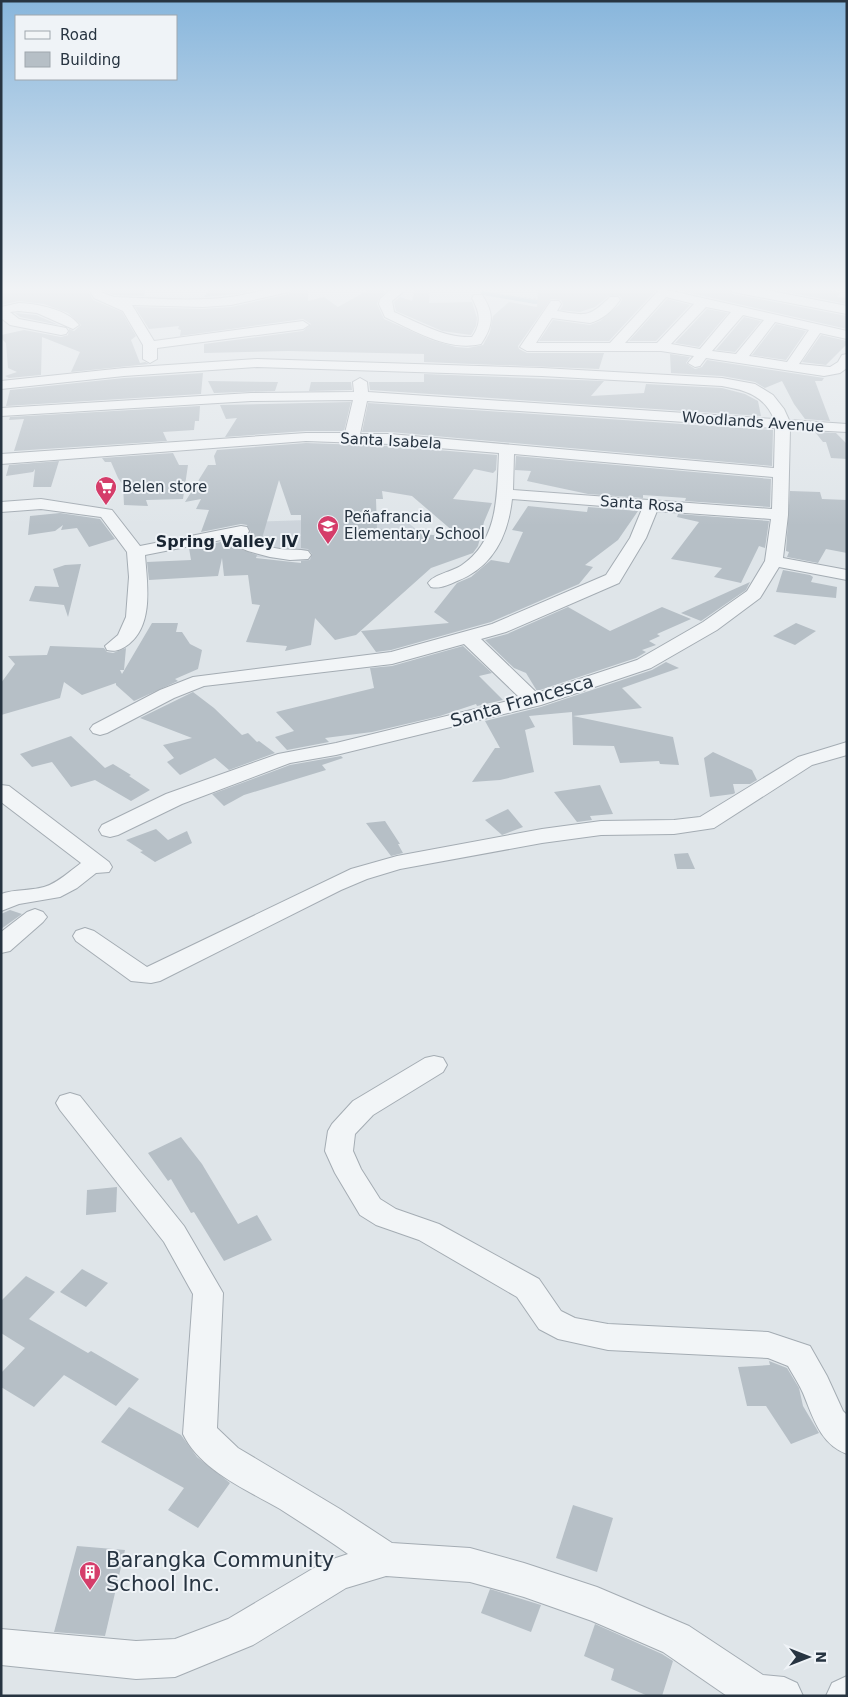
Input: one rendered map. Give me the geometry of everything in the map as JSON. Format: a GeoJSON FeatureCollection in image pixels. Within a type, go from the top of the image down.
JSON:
{"type":"FeatureCollection","features":[{"type":"Feature","properties":{"kind":"street"},"geometry":{"type":"LineString","coordinates":[[1,385],[58,377],[193,367]]}},
{"type":"Feature","properties":{"kind":"street"},"geometry":{"type":"LineString","coordinates":[[352,437],[361,396],[359,367]]}},
{"type":"Feature","properties":{"kind":"street"},"geometry":{"type":"LineString","coordinates":[[395,367],[542,372],[722,382],[750,388],[768,398],[777,409],[783,424]]}},
{"type":"Feature","properties":{"kind":"street"},"geometry":{"type":"LineString","coordinates":[[682,380],[692,367]]}},
{"type":"Feature","properties":{"kind":"street"},"geometry":{"type":"LineString","coordinates":[[785,367],[824,372],[836,372],[842,367]]}},
{"type":"Feature","properties":{"kind":"street","name":"Woodlands Avenue"},"geometry":{"type":"LineString","coordinates":[[1,412],[251,397],[361,396],[847,428]]}},
{"type":"Feature","properties":{"kind":"street","name":"Santa Francesca"},"geometry":{"type":"LineString","coordinates":[[110,830],[174,799],[285,758],[336,749],[534,701],[644,664],[710,626],[754,594],[774,561],[780,515],[783,424]]}},
{"type":"Feature","properties":{"kind":"street","name":"Santa Isabela"},"geometry":{"type":"LineString","coordinates":[[1,459],[306,437],[352,437],[390,438],[781,473]]}},
{"type":"Feature","properties":{"kind":"street"},"geometry":{"type":"LineString","coordinates":[[437,584],[460,576],[475,564],[496,541],[503,519],[507,449]]}},
{"type":"Feature","properties":{"kind":"street","name":"Santa Rosa"},"geometry":{"type":"LineString","coordinates":[[505,494],[780,515]]}},
{"type":"Feature","properties":{"kind":"street"},"geometry":{"type":"LineString","coordinates":[[1,507],[41,504],[106,514],[136,552],[137,603],[132,627],[123,641],[114,646]]}},
{"type":"Feature","properties":{"kind":"street"},"geometry":{"type":"LineString","coordinates":[[100,729],[167,694],[200,681],[392,658],[499,628],[613,579],[638,538],[652,504]]}},
{"type":"Feature","properties":{"kind":"street"},"geometry":{"type":"LineString","coordinates":[[136,552],[241,531]]}},
{"type":"Feature","properties":{"kind":"street"},"geometry":{"type":"LineString","coordinates":[[224,535],[261,551],[279,555],[302,554]]}},
{"type":"Feature","properties":{"kind":"street"},"geometry":{"type":"LineString","coordinates":[[774,561],[847,575]]}},
{"type":"Feature","properties":{"kind":"street"},"geometry":{"type":"LineString","coordinates":[[468,637],[534,701]]}},
{"type":"Feature","properties":{"kind":"street"},"geometry":{"type":"LineString","coordinates":[[84,936],[140,976],[151,976],[333,885],[359,874],[396,863],[542,836],[601,828],[674,827],[706,823],[805,761],[847,748]]}},
{"type":"Feature","properties":{"kind":"street"},"geometry":{"type":"LineString","coordinates":[[1,791],[98,865],[51,893],[4,899]]}},
{"type":"Feature","properties":{"kind":"street"},"geometry":{"type":"LineString","coordinates":[[1,945],[35,917]]}},
{"type":"Feature","properties":{"kind":"street"},"geometry":{"type":"LineString","coordinates":[[434,1066],[362,1108],[342,1131],[339,1151],[349,1174],[370,1208],[386,1217],[429,1232],[528,1288],[550,1320],[569,1330],[608,1337],[768,1345],[799,1356],[816,1386],[830,1420],[847,1439]]}},
{"type":"Feature","properties":{"kind":"street"},"geometry":{"type":"LineString","coordinates":[[70,1103],[174,1234],[208,1293],[200,1434],[226,1459],[328,1520],[386,1558]]}},
{"type":"Feature","properties":{"kind":"street"},"geometry":{"type":"LineString","coordinates":[[1,1647],[136,1660],[175,1658],[240,1632],[337,1574],[386,1558],[470,1565],[524,1580],[597,1605],[676,1639],[768,1695]]}},
{"type":"Feature","properties":{"kind":"shaded area","name":"Peñafrancia Elementary School"},"geometry":{"type":"Polygon","coordinates":[[[401,517],[422,534],[386,569],[245,556],[247,522],[401,517]]]}},
{"type":"Feature","properties":{"kind":"building"},"geometry":{"type":"Polygon","coordinates":[[[41,367],[41,375],[9,378],[5,376],[17,372],[8,368],[41,367]]]}},
{"type":"Feature","properties":{"kind":"building"},"geometry":{"type":"Polygon","coordinates":[[[73,367],[118,367],[71,372],[73,367]]]}},
{"type":"Feature","properties":{"kind":"building"},"geometry":{"type":"Polygon","coordinates":[[[554,367],[600,367],[599,369],[554,367]]]}},
{"type":"Feature","properties":{"kind":"building"},"geometry":{"type":"Polygon","coordinates":[[[671,367],[692,367],[695,369],[701,367],[754,367],[824,378],[822,381],[815,381],[830,421],[805,419],[794,404],[782,381],[765,388],[755,382],[722,376],[671,373],[671,367]]]}},
{"type":"Feature","properties":{"kind":"building"},"geometry":{"type":"Polygon","coordinates":[[[203,373],[201,394],[6,406],[10,390],[124,378],[203,373]]]}},
{"type":"Feature","properties":{"kind":"building"},"geometry":{"type":"Polygon","coordinates":[[[424,374],[604,381],[591,396],[644,393],[646,384],[722,388],[745,394],[758,401],[761,416],[370,390],[369,382],[424,382],[424,374]]]}},
{"type":"Feature","properties":{"kind":"building"},"geometry":{"type":"Polygon","coordinates":[[[208,381],[278,382],[275,391],[214,393],[208,381]]]}},
{"type":"Feature","properties":{"kind":"building"},"geometry":{"type":"Polygon","coordinates":[[[311,382],[351,382],[352,390],[309,391],[311,382]]]}},
{"type":"Feature","properties":{"kind":"building"},"geometry":{"type":"Polygon","coordinates":[[[351,402],[344,431],[306,431],[225,437],[237,418],[226,419],[220,405],[351,402]]]}},
{"type":"Feature","properties":{"kind":"building"},"geometry":{"type":"Polygon","coordinates":[[[368,403],[773,430],[772,466],[390,432],[362,432],[368,403]]]}},
{"type":"Feature","properties":{"kind":"building"},"geometry":{"type":"Polygon","coordinates":[[[200,406],[199,421],[195,421],[194,430],[163,432],[167,441],[14,451],[24,419],[9,420],[10,417],[200,406]]]}},
{"type":"Feature","properties":{"kind":"building"},"geometry":{"type":"Polygon","coordinates":[[[815,432],[836,433],[847,444],[847,459],[831,458],[826,442],[823,442],[815,432]]]}},
{"type":"Feature","properties":{"kind":"building"},"geometry":{"type":"Polygon","coordinates":[[[306,443],[390,446],[497,455],[496,470],[493,473],[474,469],[453,499],[492,503],[484,522],[478,546],[473,553],[431,568],[356,635],[335,640],[315,618],[311,645],[285,651],[287,646],[246,642],[260,605],[252,604],[248,575],[224,576],[222,558],[218,576],[149,580],[147,562],[191,560],[189,548],[221,542],[257,555],[256,558],[301,563],[301,561],[310,560],[312,554],[308,549],[301,548],[301,515],[291,515],[279,480],[261,542],[247,537],[251,532],[247,525],[241,524],[201,532],[209,510],[196,509],[201,499],[185,502],[208,465],[216,465],[214,456],[217,450],[306,443]],[[382,491],[383,499],[376,499],[377,529],[461,538],[412,496],[382,491]]]}},
{"type":"Feature","properties":{"kind":"building"},"geometry":{"type":"Polygon","coordinates":[[[173,453],[179,465],[188,465],[183,499],[146,500],[148,506],[124,505],[123,485],[111,462],[105,462],[102,458],[173,453]]]}},
{"type":"Feature","properties":{"kind":"building"},"geometry":{"type":"Polygon","coordinates":[[[516,456],[771,479],[770,507],[685,501],[686,498],[643,495],[643,498],[588,494],[527,481],[531,471],[515,470],[516,456]]]}},
{"type":"Feature","properties":{"kind":"building"},"geometry":{"type":"Polygon","coordinates":[[[59,461],[51,487],[33,487],[35,469],[33,472],[6,476],[9,465],[59,461]]]}},
{"type":"Feature","properties":{"kind":"building"},"geometry":{"type":"Polygon","coordinates":[[[790,491],[820,492],[822,499],[847,500],[847,553],[826,549],[818,563],[787,557],[789,552],[786,551],[790,491]]]}},
{"type":"Feature","properties":{"kind":"building"},"geometry":{"type":"Polygon","coordinates":[[[528,506],[587,512],[588,507],[638,511],[618,540],[585,565],[593,567],[579,584],[491,622],[391,650],[376,652],[361,631],[449,623],[434,612],[457,583],[471,577],[491,560],[509,563],[523,532],[512,530],[528,506]]]}},
{"type":"Feature","properties":{"kind":"building"},"geometry":{"type":"Polygon","coordinates":[[[60,513],[100,519],[115,539],[89,547],[77,528],[61,530],[63,525],[55,531],[28,535],[30,516],[60,513]]]}},
{"type":"Feature","properties":{"kind":"building"},"geometry":{"type":"Polygon","coordinates":[[[678,514],[769,521],[765,548],[759,546],[741,583],[714,577],[722,568],[671,559],[699,522],[677,517],[678,514]]]}},
{"type":"Feature","properties":{"kind":"building"},"geometry":{"type":"Polygon","coordinates":[[[81,564],[68,617],[64,605],[29,601],[35,586],[59,587],[53,569],[65,565],[81,564]]]}},
{"type":"Feature","properties":{"kind":"building"},"geometry":{"type":"Polygon","coordinates":[[[783,570],[810,575],[813,577],[811,582],[837,587],[836,598],[776,592],[783,570]]]}},
{"type":"Feature","properties":{"kind":"building"},"geometry":{"type":"Polygon","coordinates":[[[750,582],[746,590],[701,621],[681,613],[750,582]]]}},
{"type":"Feature","properties":{"kind":"building"},"geometry":{"type":"Polygon","coordinates":[[[568,607],[610,631],[662,607],[691,619],[657,634],[660,636],[649,641],[656,645],[642,650],[646,652],[636,658],[537,691],[526,673],[514,668],[485,640],[507,634],[568,607]]]}},
{"type":"Feature","properties":{"kind":"building"},"geometry":{"type":"Polygon","coordinates":[[[152,623],[178,623],[176,632],[182,632],[190,644],[202,650],[198,669],[175,679],[178,681],[134,701],[116,683],[82,695],[64,682],[60,698],[1,715],[1,683],[15,664],[8,656],[47,655],[50,646],[104,648],[107,652],[113,653],[126,648],[124,670],[120,670],[122,674],[152,623]]]}},
{"type":"Feature","properties":{"kind":"building"},"geometry":{"type":"Polygon","coordinates":[[[796,623],[816,631],[795,645],[773,636],[796,623]]]}},
{"type":"Feature","properties":{"kind":"building"},"geometry":{"type":"Polygon","coordinates":[[[463,646],[492,673],[479,676],[503,700],[477,706],[476,704],[440,716],[372,732],[325,738],[329,742],[287,750],[275,737],[294,731],[276,712],[374,688],[370,668],[392,666],[463,646]]]}},
{"type":"Feature","properties":{"kind":"building"},"geometry":{"type":"Polygon","coordinates":[[[666,662],[679,668],[622,688],[642,708],[573,716],[673,737],[679,765],[660,764],[659,761],[620,763],[614,746],[573,745],[572,712],[529,716],[535,727],[525,730],[534,772],[500,780],[472,782],[495,748],[500,748],[485,721],[541,707],[652,670],[666,662]]]}},
{"type":"Feature","properties":{"kind":"building"},"geometry":{"type":"Polygon","coordinates":[[[193,692],[214,708],[242,735],[248,733],[257,742],[259,741],[275,753],[229,770],[215,758],[180,775],[167,762],[174,758],[163,745],[192,738],[140,718],[193,692]]]}},
{"type":"Feature","properties":{"kind":"building"},"geometry":{"type":"Polygon","coordinates":[[[71,736],[105,768],[113,764],[150,790],[131,801],[95,780],[71,787],[52,762],[32,767],[20,754],[71,736]]]}},
{"type":"Feature","properties":{"kind":"building"},"geometry":{"type":"Polygon","coordinates":[[[713,752],[752,770],[757,780],[750,784],[733,784],[735,793],[733,794],[710,797],[704,758],[713,752]]]}},
{"type":"Feature","properties":{"kind":"building"},"geometry":{"type":"Polygon","coordinates":[[[341,756],[343,758],[322,765],[326,770],[244,795],[224,806],[212,794],[290,765],[341,756]]]}},
{"type":"Feature","properties":{"kind":"building"},"geometry":{"type":"Polygon","coordinates":[[[600,785],[613,814],[590,816],[592,820],[577,822],[554,792],[600,785]]]}},
{"type":"Feature","properties":{"kind":"building"},"geometry":{"type":"Polygon","coordinates":[[[508,809],[523,827],[502,835],[485,820],[508,809]]]}},
{"type":"Feature","properties":{"kind":"building"},"geometry":{"type":"Polygon","coordinates":[[[385,821],[400,844],[398,844],[403,853],[391,856],[366,823],[385,821]]]}},
{"type":"Feature","properties":{"kind":"building"},"geometry":{"type":"Polygon","coordinates":[[[156,829],[168,840],[187,831],[192,843],[155,862],[140,852],[143,851],[126,840],[156,829]]]}},
{"type":"Feature","properties":{"kind":"building"},"geometry":{"type":"Polygon","coordinates":[[[688,853],[695,869],[677,869],[674,854],[688,853]]]}},
{"type":"Feature","properties":{"kind":"building"},"geometry":{"type":"Polygon","coordinates":[[[10,910],[22,914],[1,929],[1,914],[10,910]]]}},
{"type":"Feature","properties":{"kind":"building"},"geometry":{"type":"Polygon","coordinates":[[[181,1137],[202,1164],[238,1224],[257,1215],[272,1240],[224,1261],[194,1212],[191,1213],[171,1179],[168,1181],[148,1153],[181,1137]]]}},
{"type":"Feature","properties":{"kind":"building"},"geometry":{"type":"Polygon","coordinates":[[[117,1187],[116,1212],[86,1215],[87,1190],[117,1187]]]}},
{"type":"Feature","properties":{"kind":"building"},"geometry":{"type":"Polygon","coordinates":[[[82,1269],[108,1283],[86,1307],[60,1292],[82,1269]]]}},
{"type":"Feature","properties":{"kind":"building"},"geometry":{"type":"Polygon","coordinates":[[[26,1276],[55,1292],[29,1319],[88,1353],[91,1351],[139,1379],[116,1406],[64,1375],[34,1407],[1,1387],[1,1373],[25,1348],[1,1333],[1,1301],[26,1276]]]}},
{"type":"Feature","properties":{"kind":"building"},"geometry":{"type":"Polygon","coordinates":[[[769,1361],[787,1368],[799,1388],[803,1406],[819,1433],[791,1444],[766,1406],[747,1406],[738,1367],[770,1365],[769,1361]]]}},
{"type":"Feature","properties":{"kind":"building"},"geometry":{"type":"Polygon","coordinates":[[[129,1407],[181,1435],[197,1457],[230,1483],[198,1528],[168,1510],[184,1488],[101,1442],[129,1407]]]}},
{"type":"Feature","properties":{"kind":"building"},"geometry":{"type":"Polygon","coordinates":[[[573,1505],[613,1518],[597,1572],[556,1558],[573,1505]]]}},
{"type":"Feature","properties":{"kind":"building","name":"Barangka Community School Inc."},"geometry":{"type":"Polygon","coordinates":[[[77,1546],[125,1550],[105,1636],[54,1632],[77,1546]]]}},
{"type":"Feature","properties":{"kind":"building"},"geometry":{"type":"Polygon","coordinates":[[[490,1589],[541,1605],[531,1632],[481,1613],[490,1589]]]}},
{"type":"Feature","properties":{"kind":"building"},"geometry":{"type":"Polygon","coordinates":[[[595,1624],[662,1654],[673,1661],[662,1696],[648,1696],[611,1680],[614,1669],[584,1656],[595,1624]]]}},
{"type":"Feature","properties":{"kind":"place","name":"Belen store"},"geometry":{"type":"Point","coordinates":[106,506]}},
{"type":"Feature","properties":{"kind":"place","name":"Peñafrancia Elementary School"},"geometry":{"type":"Point","coordinates":[328,545]}},
{"type":"Feature","properties":{"kind":"place","name":"Barangka Community School Inc."},"geometry":{"type":"Point","coordinates":[90,1591]}},
{"type":"Feature","properties":{"kind":"district","name":"Spring Valley Ⅳ"},"geometry":{"type":"Point","coordinates":[227,541]}}]}
